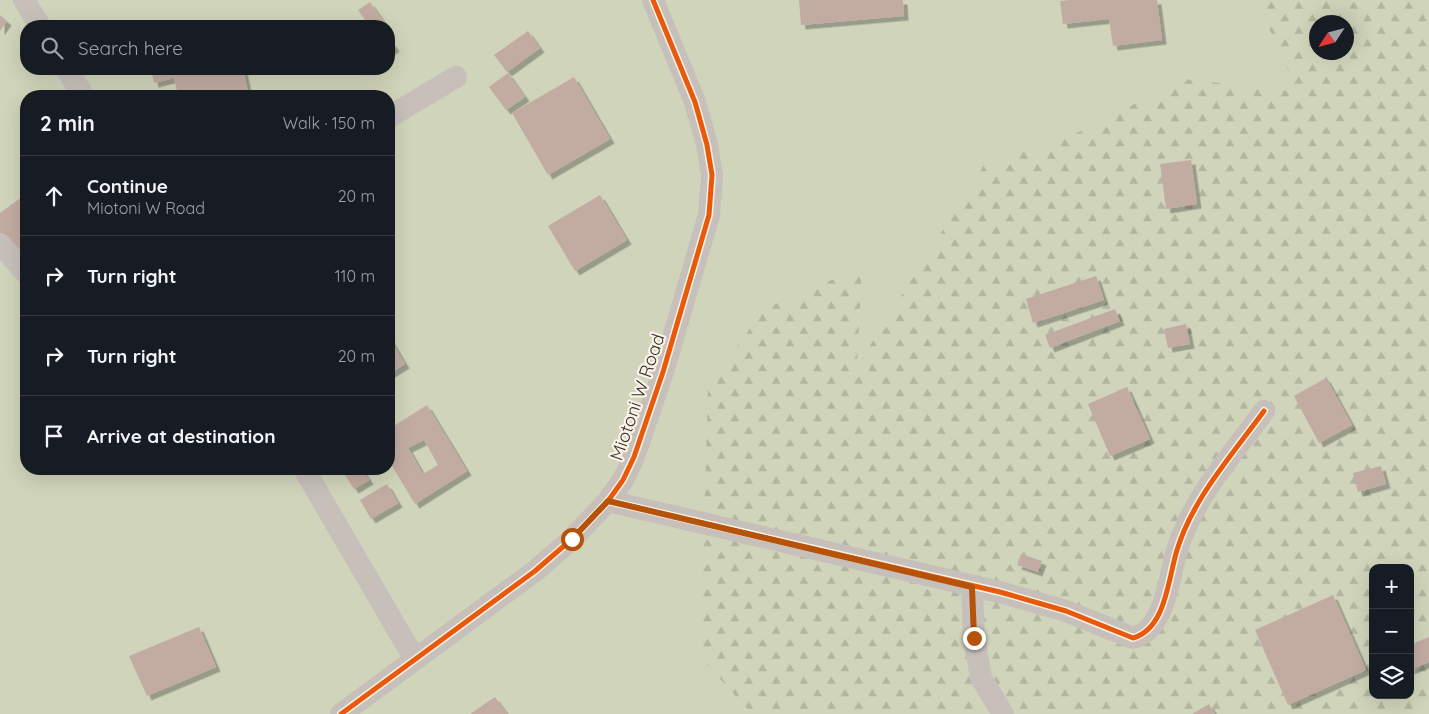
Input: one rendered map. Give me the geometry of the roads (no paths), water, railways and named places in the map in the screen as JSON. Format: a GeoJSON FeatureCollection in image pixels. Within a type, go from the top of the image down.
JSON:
{"type":"FeatureCollection","features":[{"type":"Feature","properties":{"kind":"street"},"geometry":{"type":"LineString","coordinates":[[24,0],[36,20]]}},
{"type":"Feature","properties":{"kind":"street","name":"Miotoni W Road"},"geometry":{"type":"LineString","coordinates":[[341,714],[414,658],[535,571],[572,539],[608,501],[623,480],[634,457],[663,372],[709,215],[712,175],[707,145],[695,102],[653,0]]}},
{"type":"Feature","properties":{"kind":"street"},"geometry":{"type":"LineString","coordinates":[[70,75],[80,90]]}},
{"type":"Feature","properties":{"kind":"street"},"geometry":{"type":"LineString","coordinates":[[395,113],[456,77]]}},
{"type":"Feature","properties":{"kind":"street"},"geometry":{"type":"LineString","coordinates":[[0,244],[20,266]]}},
{"type":"Feature","properties":{"kind":"street"},"geometry":{"type":"LineString","coordinates":[[608,501],[1000,592],[1066,611],[1133,638],[1143,635],[1152,628],[1159,613],[1187,522],[1207,490],[1264,411]]}},
{"type":"Feature","properties":{"kind":"street"},"geometry":{"type":"LineString","coordinates":[[307,475],[414,658]]}},
{"type":"Feature","properties":{"kind":"street"},"geometry":{"type":"LineString","coordinates":[[972,587],[974,638],[980,678],[1003,714]]}}]}
